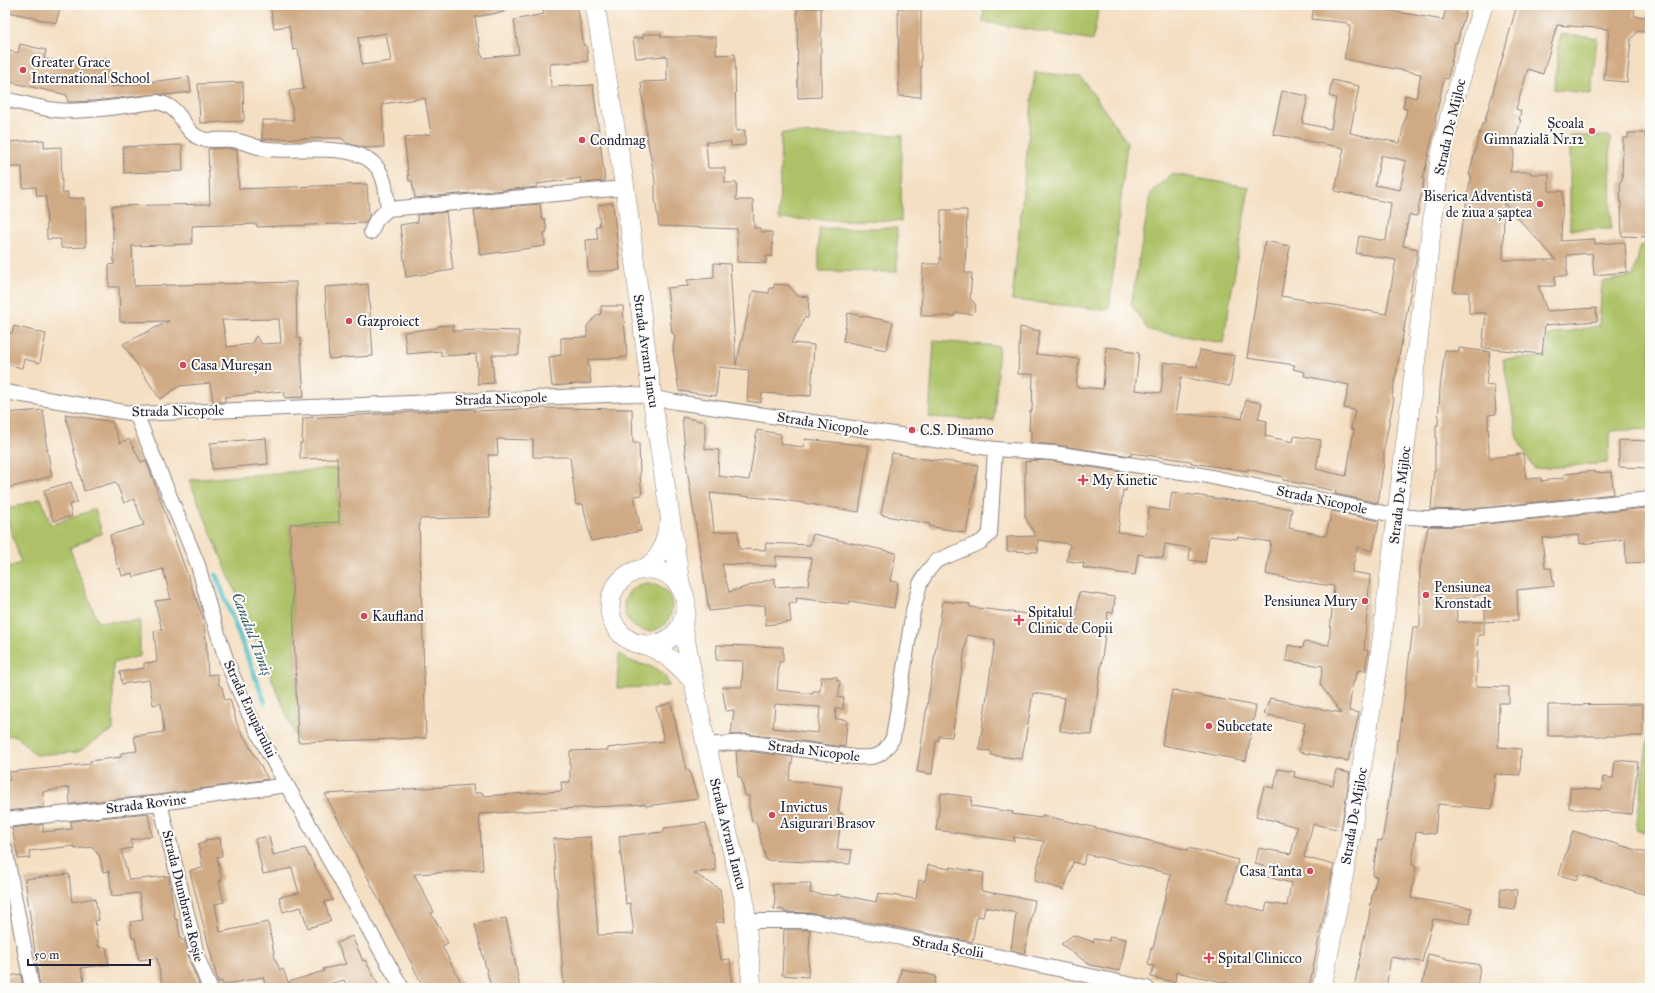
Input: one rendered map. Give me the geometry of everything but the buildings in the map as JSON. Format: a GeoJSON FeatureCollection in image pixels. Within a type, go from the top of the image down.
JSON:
{"type":"FeatureCollection","features":[{"type":"Feature","properties":{"kind":"street","name":"Strada Avram Iancu"},"geometry":{"type":"LineString","coordinates":[[595,5],[625,188],[652,397],[681,589]]}},
{"type":"Feature","properties":{"kind":"street","name":"Strada De Mijloc"},"geometry":{"type":"LineString","coordinates":[[1322,988],[1366,748],[1398,516],[1440,158],[1450,111],[1483,5]]}},
{"type":"Feature","properties":{"kind":"street"},"geometry":{"type":"LineString","coordinates":[[5,99],[35,107],[57,110],[78,110],[157,102],[165,103],[181,116],[190,132],[204,139],[232,140],[252,146],[272,149],[342,150],[362,155],[372,162],[380,172],[384,182],[388,209]]}},
{"type":"Feature","properties":{"kind":"street"},"geometry":{"type":"LineString","coordinates":[[371,232],[376,220],[388,209],[625,188]]}},
{"type":"Feature","properties":{"kind":"street","name":"Strada Nicopole"},"geometry":{"type":"LineString","coordinates":[[5,392],[136,414],[632,394],[676,402],[995,449],[1053,453],[1202,475],[1398,516],[1463,518],[1650,499]]}},
{"type":"Feature","properties":{"kind":"street","name":"Strada Enupărului"},"geometry":{"type":"LineString","coordinates":[[136,414],[198,564],[211,613],[241,696],[268,752],[402,988]]}},
{"type":"Feature","properties":{"kind":"street","name":"Strada Nicopole"},"geometry":{"type":"LineString","coordinates":[[706,745],[746,742],[854,757],[872,758],[881,755],[893,738],[913,611],[923,578],[936,561],[981,542],[990,534],[995,449]]}},
{"type":"Feature","properties":{"kind":"street","name":"Strada Avram Iancu"},"geometry":{"type":"LineString","coordinates":[[644,569],[652,564],[662,551],[670,514]]}},
{"type":"Feature","properties":{"kind":"street"},"geometry":{"type":"LineString","coordinates":[[643,644],[663,641],[674,633],[682,622],[685,613],[685,603],[681,589],[673,579],[663,572],[644,569],[630,573],[619,582],[612,594],[610,609],[613,621],[620,632],[631,640],[656,649],[673,660],[693,681]]}},
{"type":"Feature","properties":{"kind":"street","name":"Strada Avram Iancu"},"geometry":{"type":"LineString","coordinates":[[682,622],[689,650],[693,681],[706,745],[744,898],[752,988]]}},
{"type":"Feature","properties":{"kind":"street","name":"Strada Rovine"},"geometry":{"type":"LineString","coordinates":[[5,820],[160,803],[287,785]]}},
{"type":"Feature","properties":{"kind":"street","name":"Strada Dumbrava Roșie"},"geometry":{"type":"LineString","coordinates":[[160,803],[198,959],[210,988]]}},
{"type":"Feature","properties":{"kind":"street"},"geometry":{"type":"LineString","coordinates":[[5,848],[32,988]]}},
{"type":"Feature","properties":{"kind":"street","name":"Strada Școlii"},"geometry":{"type":"LineString","coordinates":[[747,921],[809,921],[968,950],[1147,988]]}},
{"type":"Feature","properties":{"kind":"green space"},"geometry":{"type":"Polygon","coordinates":[[[984,5],[1099,5],[1093,40],[983,22],[984,5]]]}},
{"type":"Feature","properties":{"kind":"green space"},"geometry":{"type":"Polygon","coordinates":[[[1272,5],[1308,5],[1307,11],[1272,5]]]}},
{"type":"Feature","properties":{"kind":"green space"},"geometry":{"type":"Polygon","coordinates":[[[1560,34],[1597,38],[1591,94],[1554,89],[1560,34]]]}},
{"type":"Feature","properties":{"kind":"green space"},"geometry":{"type":"Polygon","coordinates":[[[1035,72],[1081,77],[1127,142],[1109,310],[1012,300],[1035,72]]]}},
{"type":"Feature","properties":{"kind":"green space"},"geometry":{"type":"Polygon","coordinates":[[[781,133],[902,135],[901,221],[779,219],[781,133]]]}},
{"type":"Feature","properties":{"kind":"green space"},"geometry":{"type":"Polygon","coordinates":[[[1570,136],[1610,136],[1611,229],[1570,229],[1570,136]]]}},
{"type":"Feature","properties":{"kind":"green space"},"geometry":{"type":"Polygon","coordinates":[[[1172,174],[1249,187],[1223,343],[1148,330],[1131,304],[1151,192],[1172,174]]]}},
{"type":"Feature","properties":{"kind":"green space"},"geometry":{"type":"Polygon","coordinates":[[[819,228],[897,228],[897,272],[819,271],[819,228]]]}},
{"type":"Feature","properties":{"kind":"green space"},"geometry":{"type":"Polygon","coordinates":[[[1641,245],[1650,246],[1650,429],[1611,431],[1607,463],[1534,469],[1517,438],[1503,359],[1546,357],[1549,335],[1599,326],[1602,282],[1633,276],[1641,245]]]}},
{"type":"Feature","properties":{"kind":"green space"},"geometry":{"type":"Polygon","coordinates":[[[934,341],[999,346],[994,421],[929,417],[934,341]]]}},
{"type":"Feature","properties":{"kind":"green space"},"geometry":{"type":"Polygon","coordinates":[[[337,468],[339,522],[290,524],[298,742],[189,480],[337,468]]]}},
{"type":"Feature","properties":{"kind":"green space"},"geometry":{"type":"Polygon","coordinates":[[[41,498],[51,525],[95,509],[102,533],[70,548],[98,622],[140,621],[140,656],[113,663],[113,730],[78,752],[35,755],[17,736],[5,735],[5,568],[21,563],[5,510],[41,498]]]}},
{"type":"Feature","properties":{"kind":"green space"},"geometry":{"type":"Polygon","coordinates":[[[648,583],[657,585],[665,590],[670,598],[672,607],[670,616],[665,624],[657,629],[648,631],[639,629],[631,624],[626,616],[624,607],[626,598],[631,590],[639,585],[648,583]]]}},
{"type":"Feature","properties":{"kind":"green space"},"geometry":{"type":"Polygon","coordinates":[[[619,654],[633,662],[655,668],[660,671],[667,679],[669,686],[617,688],[619,654]]]}},
{"type":"Feature","properties":{"kind":"green space"},"geometry":{"type":"Polygon","coordinates":[[[1650,721],[1650,834],[1636,829],[1650,721]]]}},
{"type":"Feature","properties":{"kind":"waterway","name":"Canalul Timiș"},"geometry":{"type":"LineString","coordinates":[[216,575],[265,702]]}},
{"type":"Feature","properties":{"kind":"place","name":"Greater Grace International School"},"geometry":{"type":"Point","coordinates":[23,70]}},
{"type":"Feature","properties":{"kind":"place","name":"Școala Gimnazială Nr.12"},"geometry":{"type":"Point","coordinates":[1592,131]}},
{"type":"Feature","properties":{"kind":"place","name":"Condmag"},"geometry":{"type":"Point","coordinates":[582,140]}},
{"type":"Feature","properties":{"kind":"place","name":"Biserica Adventistă de ziua a șaptea"},"geometry":{"type":"Point","coordinates":[1540,204]}},
{"type":"Feature","properties":{"kind":"place","name":"Gazproiect"},"geometry":{"type":"Point","coordinates":[349,321]}},
{"type":"Feature","properties":{"kind":"place","name":"Casa Mureșan"},"geometry":{"type":"Point","coordinates":[183,365]}},
{"type":"Feature","properties":{"kind":"place","name":"C.S. Dinamo"},"geometry":{"type":"Point","coordinates":[912,430]}},
{"type":"Feature","properties":{"kind":"place","name":"My Kinetic"},"geometry":{"type":"Point","coordinates":[1083,480]}},
{"type":"Feature","properties":{"kind":"place","name":"Pensiunea Kronstadt"},"geometry":{"type":"Point","coordinates":[1426,595]}},
{"type":"Feature","properties":{"kind":"place","name":"Pensiunea Mury"},"geometry":{"type":"Point","coordinates":[1365,601]}},
{"type":"Feature","properties":{"kind":"place","name":"Kaufland"},"geometry":{"type":"Point","coordinates":[364,616]}},
{"type":"Feature","properties":{"kind":"place","name":"Spitalul Clinic de Copii"},"geometry":{"type":"Point","coordinates":[1019,620]}},
{"type":"Feature","properties":{"kind":"place","name":"Subcetate"},"geometry":{"type":"Point","coordinates":[1209,726]}},
{"type":"Feature","properties":{"kind":"place","name":"Invictus Asigurari Brasov"},"geometry":{"type":"Point","coordinates":[772,815]}},
{"type":"Feature","properties":{"kind":"place","name":"Casa Tanta"},"geometry":{"type":"Point","coordinates":[1310,871]}},
{"type":"Feature","properties":{"kind":"place","name":"Spital Clinicco"},"geometry":{"type":"Point","coordinates":[1209,958]}}]}
